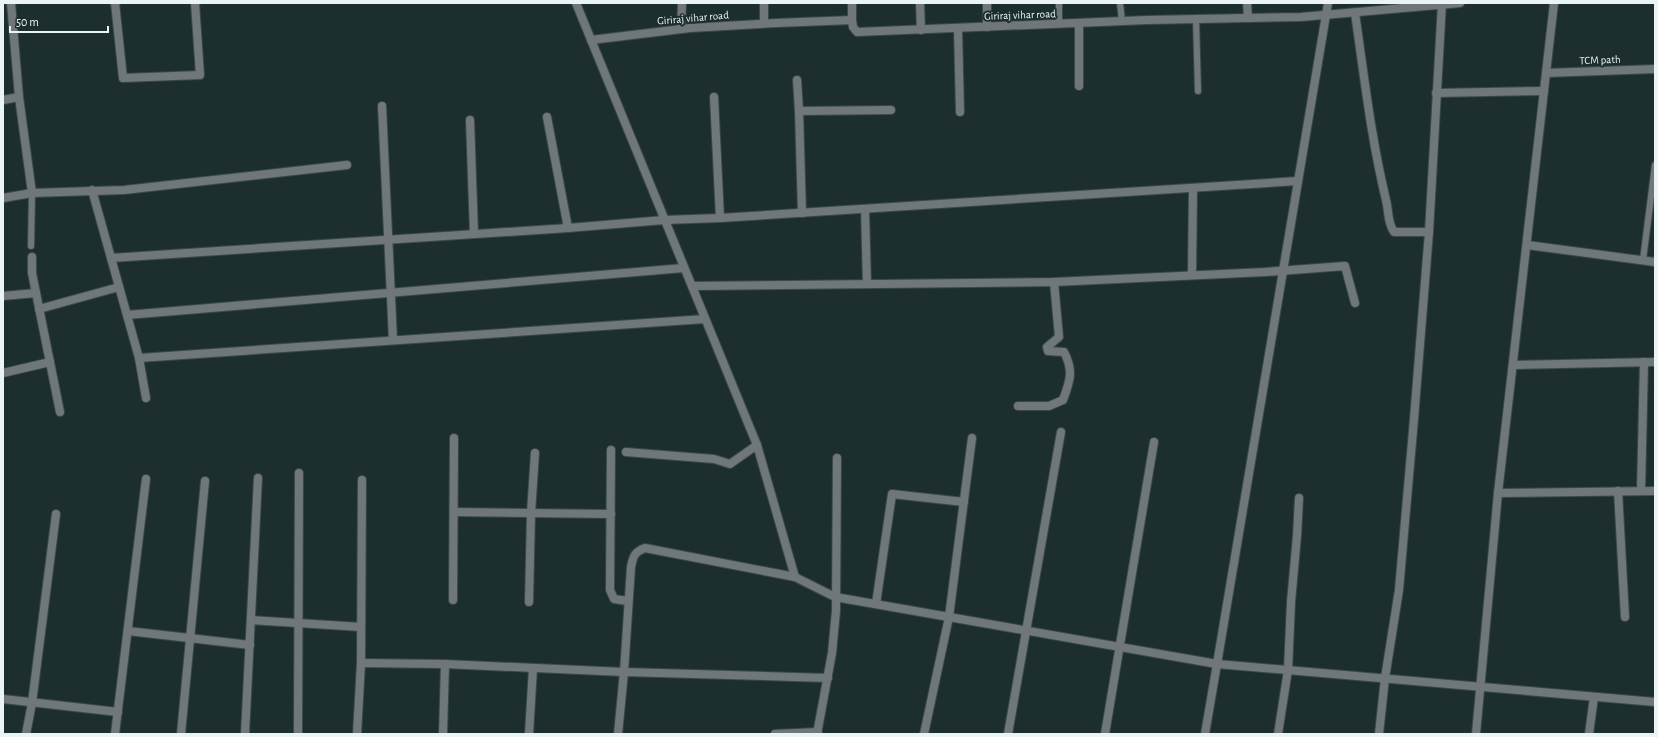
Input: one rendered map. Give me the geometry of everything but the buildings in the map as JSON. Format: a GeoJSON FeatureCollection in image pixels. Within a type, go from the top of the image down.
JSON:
{"type":"FeatureCollection","features":[{"type":"Feature","properties":{"kind":"street"},"geometry":{"type":"LineString","coordinates":[[10,3],[19,97],[32,193]]}},
{"type":"Feature","properties":{"kind":"street"},"geometry":{"type":"LineString","coordinates":[[115,3],[122,78],[200,75],[195,3]]}},
{"type":"Feature","properties":{"kind":"street"},"geometry":{"type":"LineString","coordinates":[[576,3],[757,445],[794,577]]}},
{"type":"Feature","properties":{"kind":"street"},"geometry":{"type":"LineString","coordinates":[[681,29],[682,3]]}},
{"type":"Feature","properties":{"kind":"street"},"geometry":{"type":"LineString","coordinates":[[764,3],[764,23]]}},
{"type":"Feature","properties":{"kind":"street"},"geometry":{"type":"LineString","coordinates":[[852,3],[852,20]]}},
{"type":"Feature","properties":{"kind":"street"},"geometry":{"type":"LineString","coordinates":[[920,3],[921,30]]}},
{"type":"Feature","properties":{"kind":"street"},"geometry":{"type":"LineString","coordinates":[[987,3],[987,27]]}},
{"type":"Feature","properties":{"kind":"street"},"geometry":{"type":"LineString","coordinates":[[1247,3],[1248,18]]}},
{"type":"Feature","properties":{"kind":"street"},"geometry":{"type":"LineString","coordinates":[[1205,734],[1328,3]]}},
{"type":"Feature","properties":{"kind":"street","name":"Giriraj vihar road"},"geometry":{"type":"LineString","coordinates":[[591,40],[681,29],[764,23],[852,20],[853,27],[857,32],[1122,21],[1326,16],[1354,12],[1460,3]]}},
{"type":"Feature","properties":{"kind":"street"},"geometry":{"type":"LineString","coordinates":[[1476,734],[1498,493],[1554,3]]}},
{"type":"Feature","properties":{"kind":"street"},"geometry":{"type":"LineString","coordinates":[[1379,734],[1385,678],[1399,590],[1428,232],[1442,4]]}},
{"type":"Feature","properties":{"kind":"street"},"geometry":{"type":"LineString","coordinates":[[1354,12],[1378,169],[1387,204],[1389,225],[1394,232],[1428,232]]}},
{"type":"Feature","properties":{"kind":"street"},"geometry":{"type":"LineString","coordinates":[[1079,23],[1079,86]]}},
{"type":"Feature","properties":{"kind":"street"},"geometry":{"type":"LineString","coordinates":[[958,28],[960,112]]}},
{"type":"Feature","properties":{"kind":"street","name":"TCM path"},"geometry":{"type":"LineString","coordinates":[[1546,73],[1655,69]]}},
{"type":"Feature","properties":{"kind":"street"},"geometry":{"type":"LineString","coordinates":[[797,80],[802,213]]}},
{"type":"Feature","properties":{"kind":"street"},"geometry":{"type":"LineString","coordinates":[[1436,93],[1544,91]]}},
{"type":"Feature","properties":{"kind":"street"},"geometry":{"type":"LineString","coordinates":[[3,100],[19,97]]}},
{"type":"Feature","properties":{"kind":"street"},"geometry":{"type":"LineString","coordinates":[[714,97],[720,218]]}},
{"type":"Feature","properties":{"kind":"street"},"geometry":{"type":"LineString","coordinates":[[382,106],[392,340]]}},
{"type":"Feature","properties":{"kind":"street"},"geometry":{"type":"LineString","coordinates":[[799,111],[891,110]]}},
{"type":"Feature","properties":{"kind":"street"},"geometry":{"type":"LineString","coordinates":[[547,116],[568,228]]}},
{"type":"Feature","properties":{"kind":"street"},"geometry":{"type":"LineString","coordinates":[[470,120],[474,234]]}},
{"type":"Feature","properties":{"kind":"street"},"geometry":{"type":"LineString","coordinates":[[3,198],[32,193],[124,190],[347,165]]}},
{"type":"Feature","properties":{"kind":"street"},"geometry":{"type":"LineString","coordinates":[[111,258],[568,228],[664,220],[802,213],[1298,181]]}},
{"type":"Feature","properties":{"kind":"street"},"geometry":{"type":"LineString","coordinates":[[1192,275],[1193,188]]}},
{"type":"Feature","properties":{"kind":"street"},"geometry":{"type":"LineString","coordinates":[[92,190],[139,358],[146,398]]}},
{"type":"Feature","properties":{"kind":"street"},"geometry":{"type":"LineString","coordinates":[[865,209],[867,284]]}},
{"type":"Feature","properties":{"kind":"street"},"geometry":{"type":"LineString","coordinates":[[1527,245],[1655,262]]}},
{"type":"Feature","properties":{"kind":"street"},"geometry":{"type":"LineString","coordinates":[[32,257],[32,273],[60,412]]}},
{"type":"Feature","properties":{"kind":"street"},"geometry":{"type":"LineString","coordinates":[[692,286],[1054,282],[1345,266],[1355,303]]}},
{"type":"Feature","properties":{"kind":"street"},"geometry":{"type":"LineString","coordinates":[[127,315],[684,268]]}},
{"type":"Feature","properties":{"kind":"street"},"geometry":{"type":"LineString","coordinates":[[1018,406],[1049,406],[1063,400],[1070,381],[1070,363],[1064,352],[1048,351],[1047,347],[1059,337],[1054,282]]}},
{"type":"Feature","properties":{"kind":"street"},"geometry":{"type":"LineString","coordinates":[[39,309],[119,287]]}},
{"type":"Feature","properties":{"kind":"street"},"geometry":{"type":"LineString","coordinates":[[3,296],[36,293]]}},
{"type":"Feature","properties":{"kind":"street"},"geometry":{"type":"LineString","coordinates":[[139,358],[705,319]]}},
{"type":"Feature","properties":{"kind":"street"},"geometry":{"type":"LineString","coordinates":[[3,374],[50,362]]}},
{"type":"Feature","properties":{"kind":"street"},"geometry":{"type":"LineString","coordinates":[[1641,491],[1644,362]]}},
{"type":"Feature","properties":{"kind":"street"},"geometry":{"type":"LineString","coordinates":[[1513,365],[1655,362]]}},
{"type":"Feature","properties":{"kind":"street"},"geometry":{"type":"LineString","coordinates":[[1008,734],[1061,432]]}},
{"type":"Feature","properties":{"kind":"street"},"geometry":{"type":"LineString","coordinates":[[453,600],[454,438]]}},
{"type":"Feature","properties":{"kind":"street"},"geometry":{"type":"LineString","coordinates":[[924,734],[949,617],[972,438]]}},
{"type":"Feature","properties":{"kind":"street"},"geometry":{"type":"LineString","coordinates":[[1105,734],[1154,442]]}},
{"type":"Feature","properties":{"kind":"street"},"geometry":{"type":"LineString","coordinates":[[626,452],[714,459],[730,464],[757,445]]}},
{"type":"Feature","properties":{"kind":"street"},"geometry":{"type":"LineString","coordinates":[[611,450],[610,590],[614,599],[628,601]]}},
{"type":"Feature","properties":{"kind":"street"},"geometry":{"type":"LineString","coordinates":[[529,602],[531,513],[535,453]]}},
{"type":"Feature","properties":{"kind":"street"},"geometry":{"type":"LineString","coordinates":[[775,734],[818,733],[832,653],[836,618],[837,458]]}},
{"type":"Feature","properties":{"kind":"street"},"geometry":{"type":"LineString","coordinates":[[298,734],[299,473]]}},
{"type":"Feature","properties":{"kind":"street"},"geometry":{"type":"LineString","coordinates":[[246,734],[258,478]]}},
{"type":"Feature","properties":{"kind":"street"},"geometry":{"type":"LineString","coordinates":[[115,734],[146,479]]}},
{"type":"Feature","properties":{"kind":"street"},"geometry":{"type":"LineString","coordinates":[[357,734],[361,663],[362,480]]}},
{"type":"Feature","properties":{"kind":"street"},"geometry":{"type":"LineString","coordinates":[[182,734],[206,481]]}},
{"type":"Feature","properties":{"kind":"street"},"geometry":{"type":"LineString","coordinates":[[1618,491],[1624,617]]}},
{"type":"Feature","properties":{"kind":"street"},"geometry":{"type":"LineString","coordinates":[[1498,493],[1655,491]]}},
{"type":"Feature","properties":{"kind":"street"},"geometry":{"type":"LineString","coordinates":[[876,604],[892,494],[964,502]]}},
{"type":"Feature","properties":{"kind":"street"},"geometry":{"type":"LineString","coordinates":[[1278,734],[1288,670],[1290,602],[1297,536],[1299,498]]}},
{"type":"Feature","properties":{"kind":"street"},"geometry":{"type":"LineString","coordinates":[[454,512],[611,514]]}},
{"type":"Feature","properties":{"kind":"street"},"geometry":{"type":"LineString","coordinates":[[26,734],[32,703],[56,514]]}},
{"type":"Feature","properties":{"kind":"street"},"geometry":{"type":"LineString","coordinates":[[618,734],[624,672],[628,601],[633,557],[638,550],[644,548],[794,577],[835,597],[1217,664],[1655,702]]}},
{"type":"Feature","properties":{"kind":"street"},"geometry":{"type":"LineString","coordinates":[[251,620],[361,627]]}},
{"type":"Feature","properties":{"kind":"street"},"geometry":{"type":"LineString","coordinates":[[128,631],[250,645]]}},
{"type":"Feature","properties":{"kind":"street"},"geometry":{"type":"LineString","coordinates":[[361,663],[445,664],[624,672],[828,678]]}},
{"type":"Feature","properties":{"kind":"street"},"geometry":{"type":"LineString","coordinates":[[442,734],[445,664]]}},
{"type":"Feature","properties":{"kind":"street"},"geometry":{"type":"LineString","coordinates":[[529,734],[533,668]]}},
{"type":"Feature","properties":{"kind":"street"},"geometry":{"type":"LineString","coordinates":[[1589,734],[1594,696]]}},
{"type":"Feature","properties":{"kind":"street"},"geometry":{"type":"LineString","coordinates":[[3,699],[118,712]]}},
{"type":"Feature","properties":{"kind":"lane"},"geometry":{"type":"LineString","coordinates":[[1059,3],[1059,24]]}},
{"type":"Feature","properties":{"kind":"lane"},"geometry":{"type":"LineString","coordinates":[[1120,3],[1122,21]]}},
{"type":"Feature","properties":{"kind":"lane"},"geometry":{"type":"LineString","coordinates":[[1196,19],[1198,91]]}},
{"type":"Feature","properties":{"kind":"lane"},"geometry":{"type":"LineString","coordinates":[[1643,260],[1655,165]]}},
{"type":"Feature","properties":{"kind":"lane"},"geometry":{"type":"LineString","coordinates":[[31,246],[32,193]]}}]}
